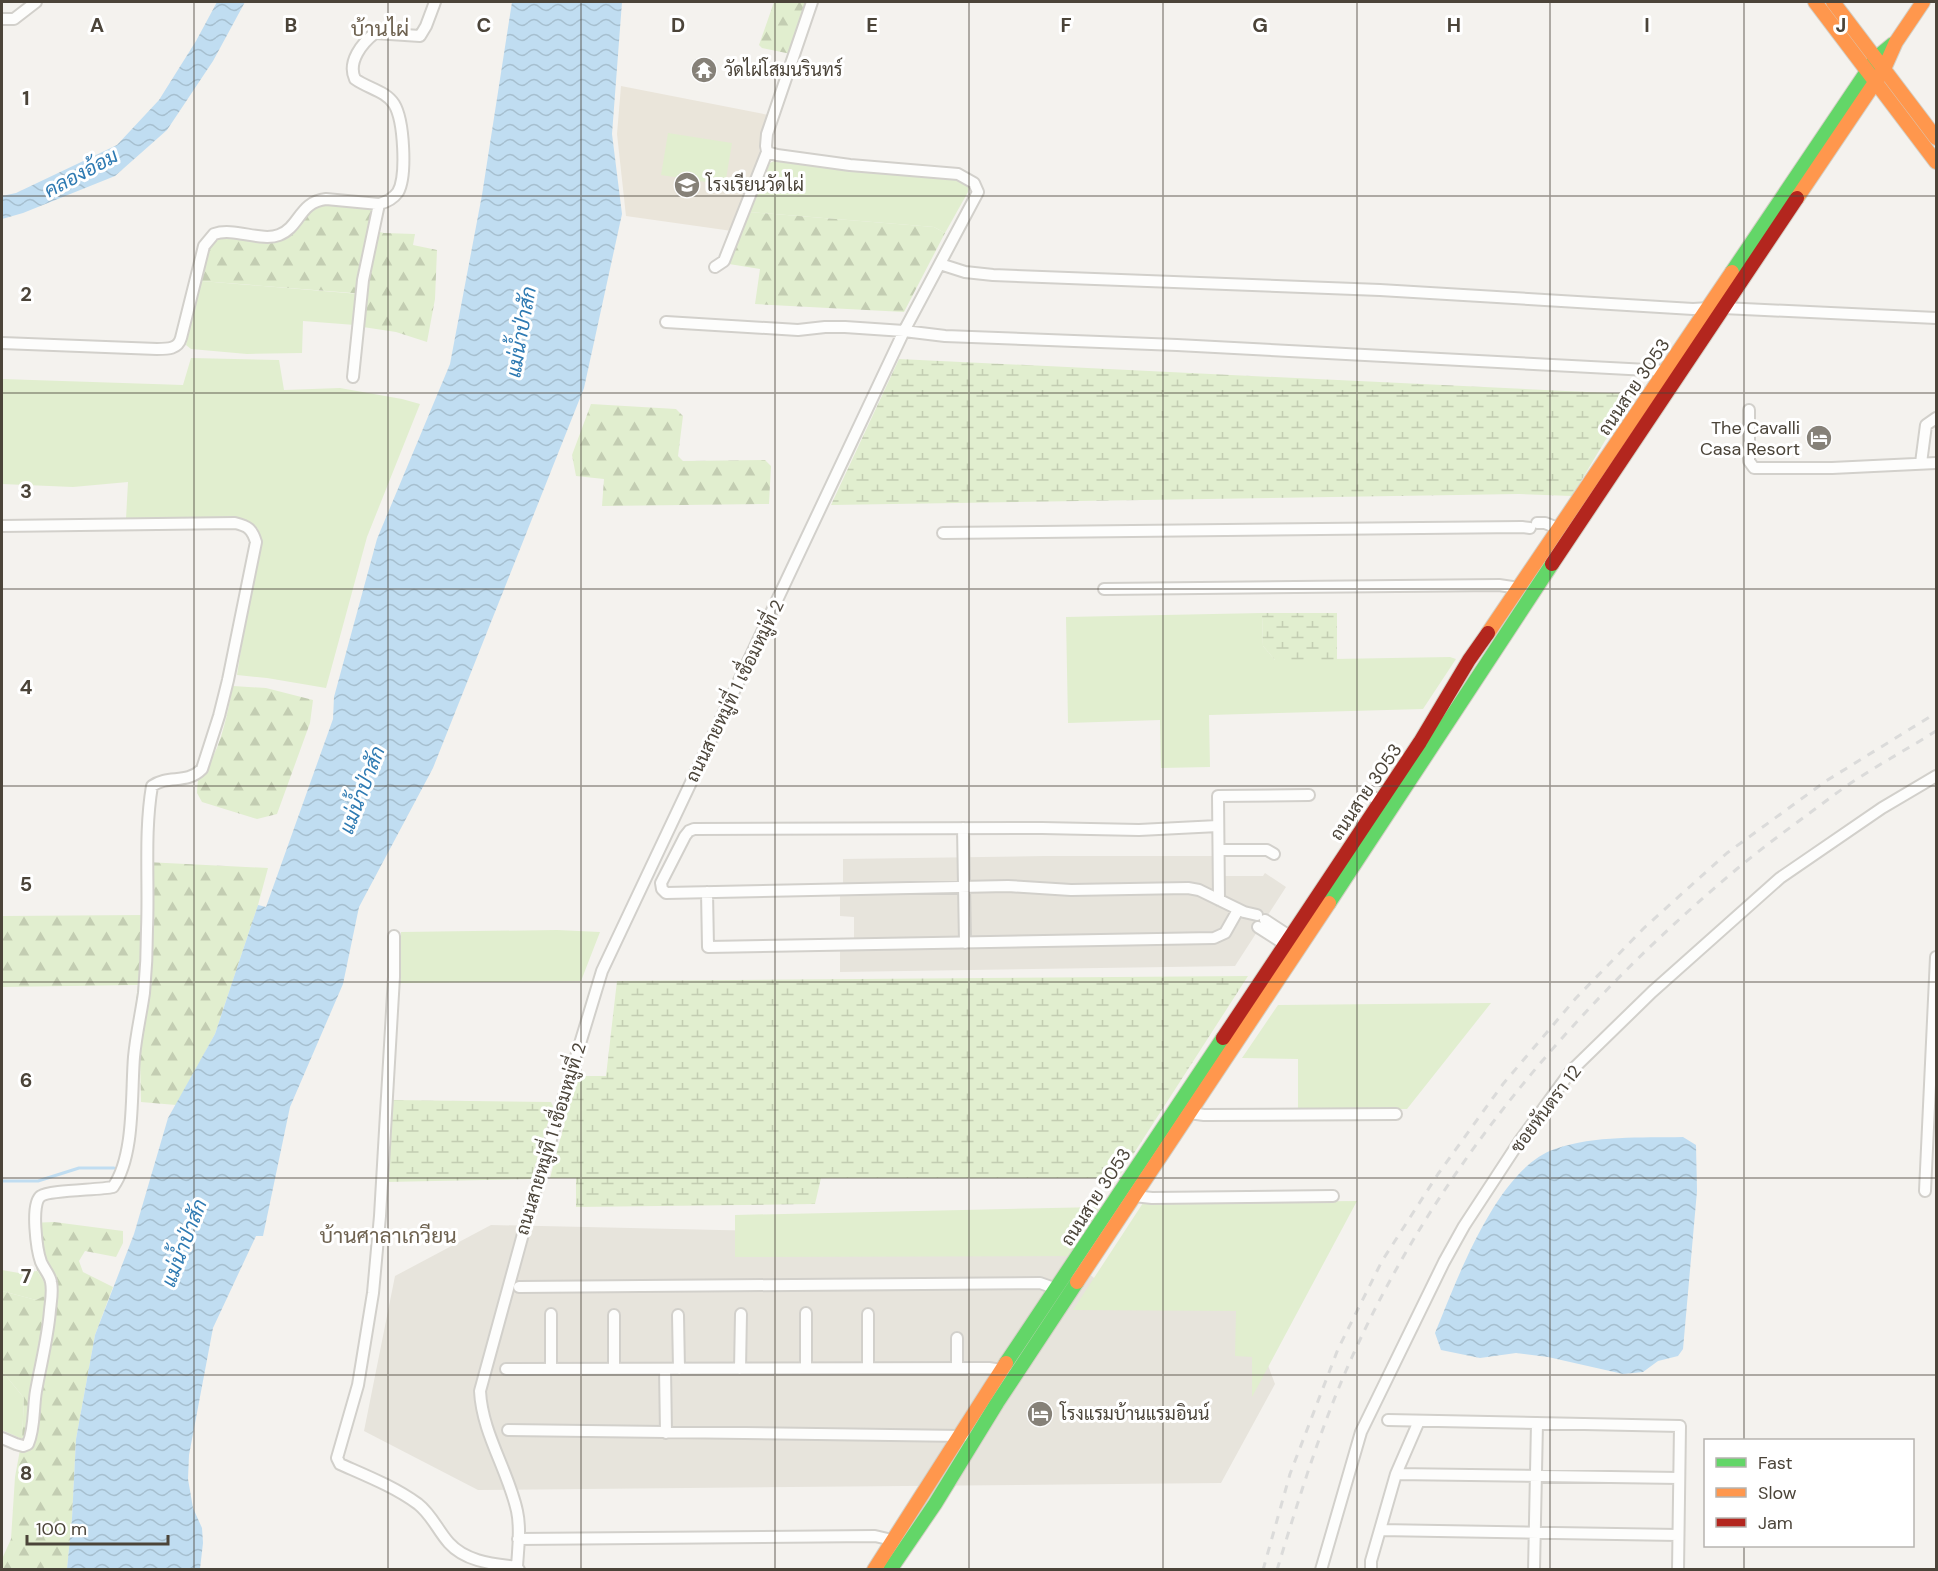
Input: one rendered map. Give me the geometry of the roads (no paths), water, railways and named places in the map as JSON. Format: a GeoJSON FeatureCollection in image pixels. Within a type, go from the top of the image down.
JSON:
{"type":"FeatureCollection","features":[{"type":"Feature","properties":{"kind":"main road"},"geometry":{"type":"LineString","coordinates":[[1815,2],[1936,162]]}},
{"type":"Feature","properties":{"kind":"main road"},"geometry":{"type":"LineString","coordinates":[[1833,2],[1936,138]]}},
{"type":"Feature","properties":{"kind":"main road","name":"ถนนสาย 3053"},"geometry":{"type":"LineString","coordinates":[[890,1569],[997,1403],[1461,704],[1716,308],[1923,2]]}},
{"type":"Feature","properties":{"kind":"main road","name":"ถนนสาย 3053"},"geometry":{"type":"LineString","coordinates":[[874,1569],[1002,1370],[1381,801],[1519,588],[1666,371],[1716,308]]}},
{"type":"Feature","properties":{"kind":"main road"},"geometry":{"type":"LineString","coordinates":[[1447,696],[1461,704]]}},
{"type":"Feature","properties":{"kind":"street"},"geometry":{"type":"LineString","coordinates":[[2,19],[14,19],[36,2]]}},
{"type":"Feature","properties":{"kind":"street"},"geometry":{"type":"LineString","coordinates":[[2,343],[157,349],[175,347],[181,338],[204,246],[214,234],[225,232],[275,236],[285,232],[307,206],[317,200],[326,198],[379,204],[393,197],[401,185],[403,170],[400,117],[393,102],[355,79],[352,73],[353,66],[360,48],[375,33],[420,36],[435,2]]}},
{"type":"Feature","properties":{"kind":"street"},"geometry":{"type":"LineString","coordinates":[[715,267],[724,261],[767,152],[767,134],[812,2]]}},
{"type":"Feature","properties":{"kind":"street","name":"ถนนสายหมู่ที่ 1 เชื่อมหมู่ที่ 2"},"geometry":{"type":"LineString","coordinates":[[518,1568],[518,1514],[480,1405],[480,1390],[529,1212],[602,971],[904,331],[978,192],[974,183],[958,174],[850,165],[767,152]]}},
{"type":"Feature","properties":{"kind":"street"},"geometry":{"type":"LineString","coordinates":[[353,377],[363,280],[379,204]]}},
{"type":"Feature","properties":{"kind":"street"},"geometry":{"type":"LineString","coordinates":[[940,264],[965,272],[993,275],[1380,290],[1693,309],[1716,308],[1936,318]]}},
{"type":"Feature","properties":{"kind":"street"},"geometry":{"type":"LineString","coordinates":[[666,322],[798,330],[825,327],[904,331],[945,336],[1177,345],[1666,371]]}},
{"type":"Feature","properties":{"kind":"street"},"geometry":{"type":"LineString","coordinates":[[1749,410],[1749,460],[1754,468],[1832,468],[1936,463]]}},
{"type":"Feature","properties":{"kind":"street"},"geometry":{"type":"LineString","coordinates":[[1921,463],[1926,425],[1936,418]]}},
{"type":"Feature","properties":{"kind":"street"},"geometry":{"type":"LineString","coordinates":[[2,526],[236,523],[253,531],[256,542],[228,680],[202,769],[195,776],[185,779],[169,779],[152,786],[149,814],[144,991],[134,1056],[131,1126],[122,1168],[113,1187],[49,1193],[41,1195],[37,1200],[35,1220],[40,1260],[50,1278],[52,1288],[48,1331],[36,1390],[32,1436],[28,1444],[22,1446],[2,1438]]}},
{"type":"Feature","properties":{"kind":"street"},"geometry":{"type":"LineString","coordinates":[[943,533],[1531,526],[1559,532]]}},
{"type":"Feature","properties":{"kind":"street"},"geometry":{"type":"LineString","coordinates":[[1104,589],[1499,585],[1519,588]]}},
{"type":"Feature","properties":{"kind":"street","name":"ซอยหันตรา 12"},"geometry":{"type":"LineString","coordinates":[[1322,1569],[1361,1432],[1444,1262],[1464,1226],[1519,1142],[1571,1071],[1652,992],[1780,878],[1873,814],[1936,776]]}},
{"type":"Feature","properties":{"kind":"street"},"geometry":{"type":"LineString","coordinates":[[1367,794],[1381,801]]}},
{"type":"Feature","properties":{"kind":"street"},"geometry":{"type":"LineString","coordinates":[[1219,900],[1218,796],[1309,795]]}},
{"type":"Feature","properties":{"kind":"street"},"geometry":{"type":"LineString","coordinates":[[1218,826],[1139,830],[694,829],[685,836],[661,883],[666,893],[1008,886],[1071,890],[1188,888],[1199,890],[1241,911],[1254,913],[1258,921],[1288,941]]}},
{"type":"Feature","properties":{"kind":"street"},"geometry":{"type":"LineString","coordinates":[[963,828],[965,942]]}},
{"type":"Feature","properties":{"kind":"street"},"geometry":{"type":"LineString","coordinates":[[1218,850],[1267,850],[1274,855]]}},
{"type":"Feature","properties":{"kind":"street"},"geometry":{"type":"LineString","coordinates":[[707,892],[708,947],[1214,938],[1225,933],[1241,911]]}},
{"type":"Feature","properties":{"kind":"street"},"geometry":{"type":"LineString","coordinates":[[394,936],[394,977],[376,1273],[358,1385],[337,1458],[340,1464],[401,1492],[420,1506],[450,1544],[462,1554],[486,1563],[518,1568]]}},
{"type":"Feature","properties":{"kind":"street"},"geometry":{"type":"LineString","coordinates":[[1924,1191],[1936,957]]}},
{"type":"Feature","properties":{"kind":"street"},"geometry":{"type":"LineString","coordinates":[[1189,1113],[1204,1115],[1396,1114]]}},
{"type":"Feature","properties":{"kind":"street"},"geometry":{"type":"LineString","coordinates":[[1134,1196],[1152,1198],[1333,1196]]}},
{"type":"Feature","properties":{"kind":"street"},"geometry":{"type":"LineString","coordinates":[[519,1287],[1040,1283],[1057,1289]]}},
{"type":"Feature","properties":{"kind":"street"},"geometry":{"type":"LineString","coordinates":[[806,1313],[806,1368]]}},
{"type":"Feature","properties":{"kind":"street"},"geometry":{"type":"LineString","coordinates":[[551,1314],[551,1369]]}},
{"type":"Feature","properties":{"kind":"street"},"geometry":{"type":"LineString","coordinates":[[740,1368],[741,1314]]}},
{"type":"Feature","properties":{"kind":"street"},"geometry":{"type":"LineString","coordinates":[[868,1314],[868,1368]]}},
{"type":"Feature","properties":{"kind":"street"},"geometry":{"type":"LineString","coordinates":[[614,1315],[614,1369]]}},
{"type":"Feature","properties":{"kind":"street"},"geometry":{"type":"LineString","coordinates":[[678,1315],[679,1369]]}},
{"type":"Feature","properties":{"kind":"street"},"geometry":{"type":"LineString","coordinates":[[957,1338],[957,1368]]}},
{"type":"Feature","properties":{"kind":"street"},"geometry":{"type":"LineString","coordinates":[[506,1369],[989,1368],[1002,1370]]}},
{"type":"Feature","properties":{"kind":"street"},"geometry":{"type":"LineString","coordinates":[[664,1369],[666,1433]]}},
{"type":"Feature","properties":{"kind":"street"},"geometry":{"type":"LineString","coordinates":[[1388,1420],[1680,1426],[1678,1569]]}},
{"type":"Feature","properties":{"kind":"street"},"geometry":{"type":"LineString","coordinates":[[1371,1569],[1371,1561],[1396,1474],[1419,1421]]}},
{"type":"Feature","properties":{"kind":"street"},"geometry":{"type":"LineString","coordinates":[[1534,1569],[1537,1423]]}},
{"type":"Feature","properties":{"kind":"street"},"geometry":{"type":"LineString","coordinates":[[508,1430],[960,1435],[976,1438]]}},
{"type":"Feature","properties":{"kind":"street"},"geometry":{"type":"LineString","coordinates":[[1396,1474],[1680,1478]]}},
{"type":"Feature","properties":{"kind":"street"},"geometry":{"type":"LineString","coordinates":[[1380,1530],[1678,1535]]}},
{"type":"Feature","properties":{"kind":"street"},"geometry":{"type":"LineString","coordinates":[[518,1539],[875,1536],[892,1540]]}},
{"type":"Feature","properties":{"kind":"water","name":"คลองอ้อม"},"geometry":{"type":"Polygon","coordinates":[[[217,2],[245,2],[213,61],[167,130],[115,176],[23,213],[2,219],[2,196],[16,193],[117,145],[159,100],[217,2]]]}},
{"type":"Feature","properties":{"kind":"water","name":"แม่น้ำป่าสัก"},"geometry":{"type":"Polygon","coordinates":[[[512,2],[622,2],[612,134],[622,214],[584,388],[433,768],[359,907],[343,984],[290,1107],[263,1236],[256,1236],[213,1328],[189,1455],[188,1479],[193,1508],[202,1528],[200,1569],[67,1569],[76,1439],[95,1335],[134,1234],[168,1118],[215,1034],[258,905],[266,907],[333,719],[334,697],[377,539],[450,364],[482,195],[512,2]]]}},
{"type":"Feature","properties":{"kind":"water"},"geometry":{"type":"Polygon","coordinates":[[[1683,1137],[1696,1145],[1697,1191],[1683,1349],[1678,1356],[1658,1361],[1643,1372],[1623,1374],[1548,1357],[1516,1353],[1480,1358],[1441,1350],[1435,1333],[1467,1256],[1497,1202],[1515,1178],[1534,1160],[1555,1149],[1586,1141],[1683,1137]]]}},
{"type":"Feature","properties":{"kind":"waterway"},"geometry":{"type":"LineString","coordinates":[[2,1181],[38,1181],[79,1168],[114,1168]]}},
{"type":"Feature","properties":{"kind":"railway"},"geometry":{"type":"LineString","coordinates":[[1263,1570],[1290,1474],[1338,1349],[1382,1261],[1438,1174],[1503,1084],[1576,998],[1644,928],[1727,853],[1826,781],[1936,713]]}},
{"type":"Feature","properties":{"kind":"railway"},"geometry":{"type":"LineString","coordinates":[[1277,1570],[1330,1409],[1352,1357],[1387,1287],[1426,1219],[1470,1154],[1517,1091],[1568,1031],[1622,974],[1738,868],[1846,786],[1936,731]]}},
{"type":"Feature","properties":{"kind":"place","name":"วัดไผ่โสมนรินทร์"},"geometry":{"type":"Point","coordinates":[704,70]}},
{"type":"Feature","properties":{"kind":"place","name":"โรงเรียนวัดไผ่"},"geometry":{"type":"Point","coordinates":[687,185]}},
{"type":"Feature","properties":{"kind":"place","name":"The Cavalli Casa Resort"},"geometry":{"type":"Point","coordinates":[1819,438]}},
{"type":"Feature","properties":{"kind":"place","name":"โรงแรมบ้านแรมอินน์"},"geometry":{"type":"Point","coordinates":[1040,1414]}},
{"type":"Feature","properties":{"kind":"district","name":"บ้านไผ่"},"geometry":{"type":"Point","coordinates":[380,29]}},
{"type":"Feature","properties":{"kind":"district","name":"บ้านศาลาเกวียน"},"geometry":{"type":"Point","coordinates":[388,1236]}}]}
